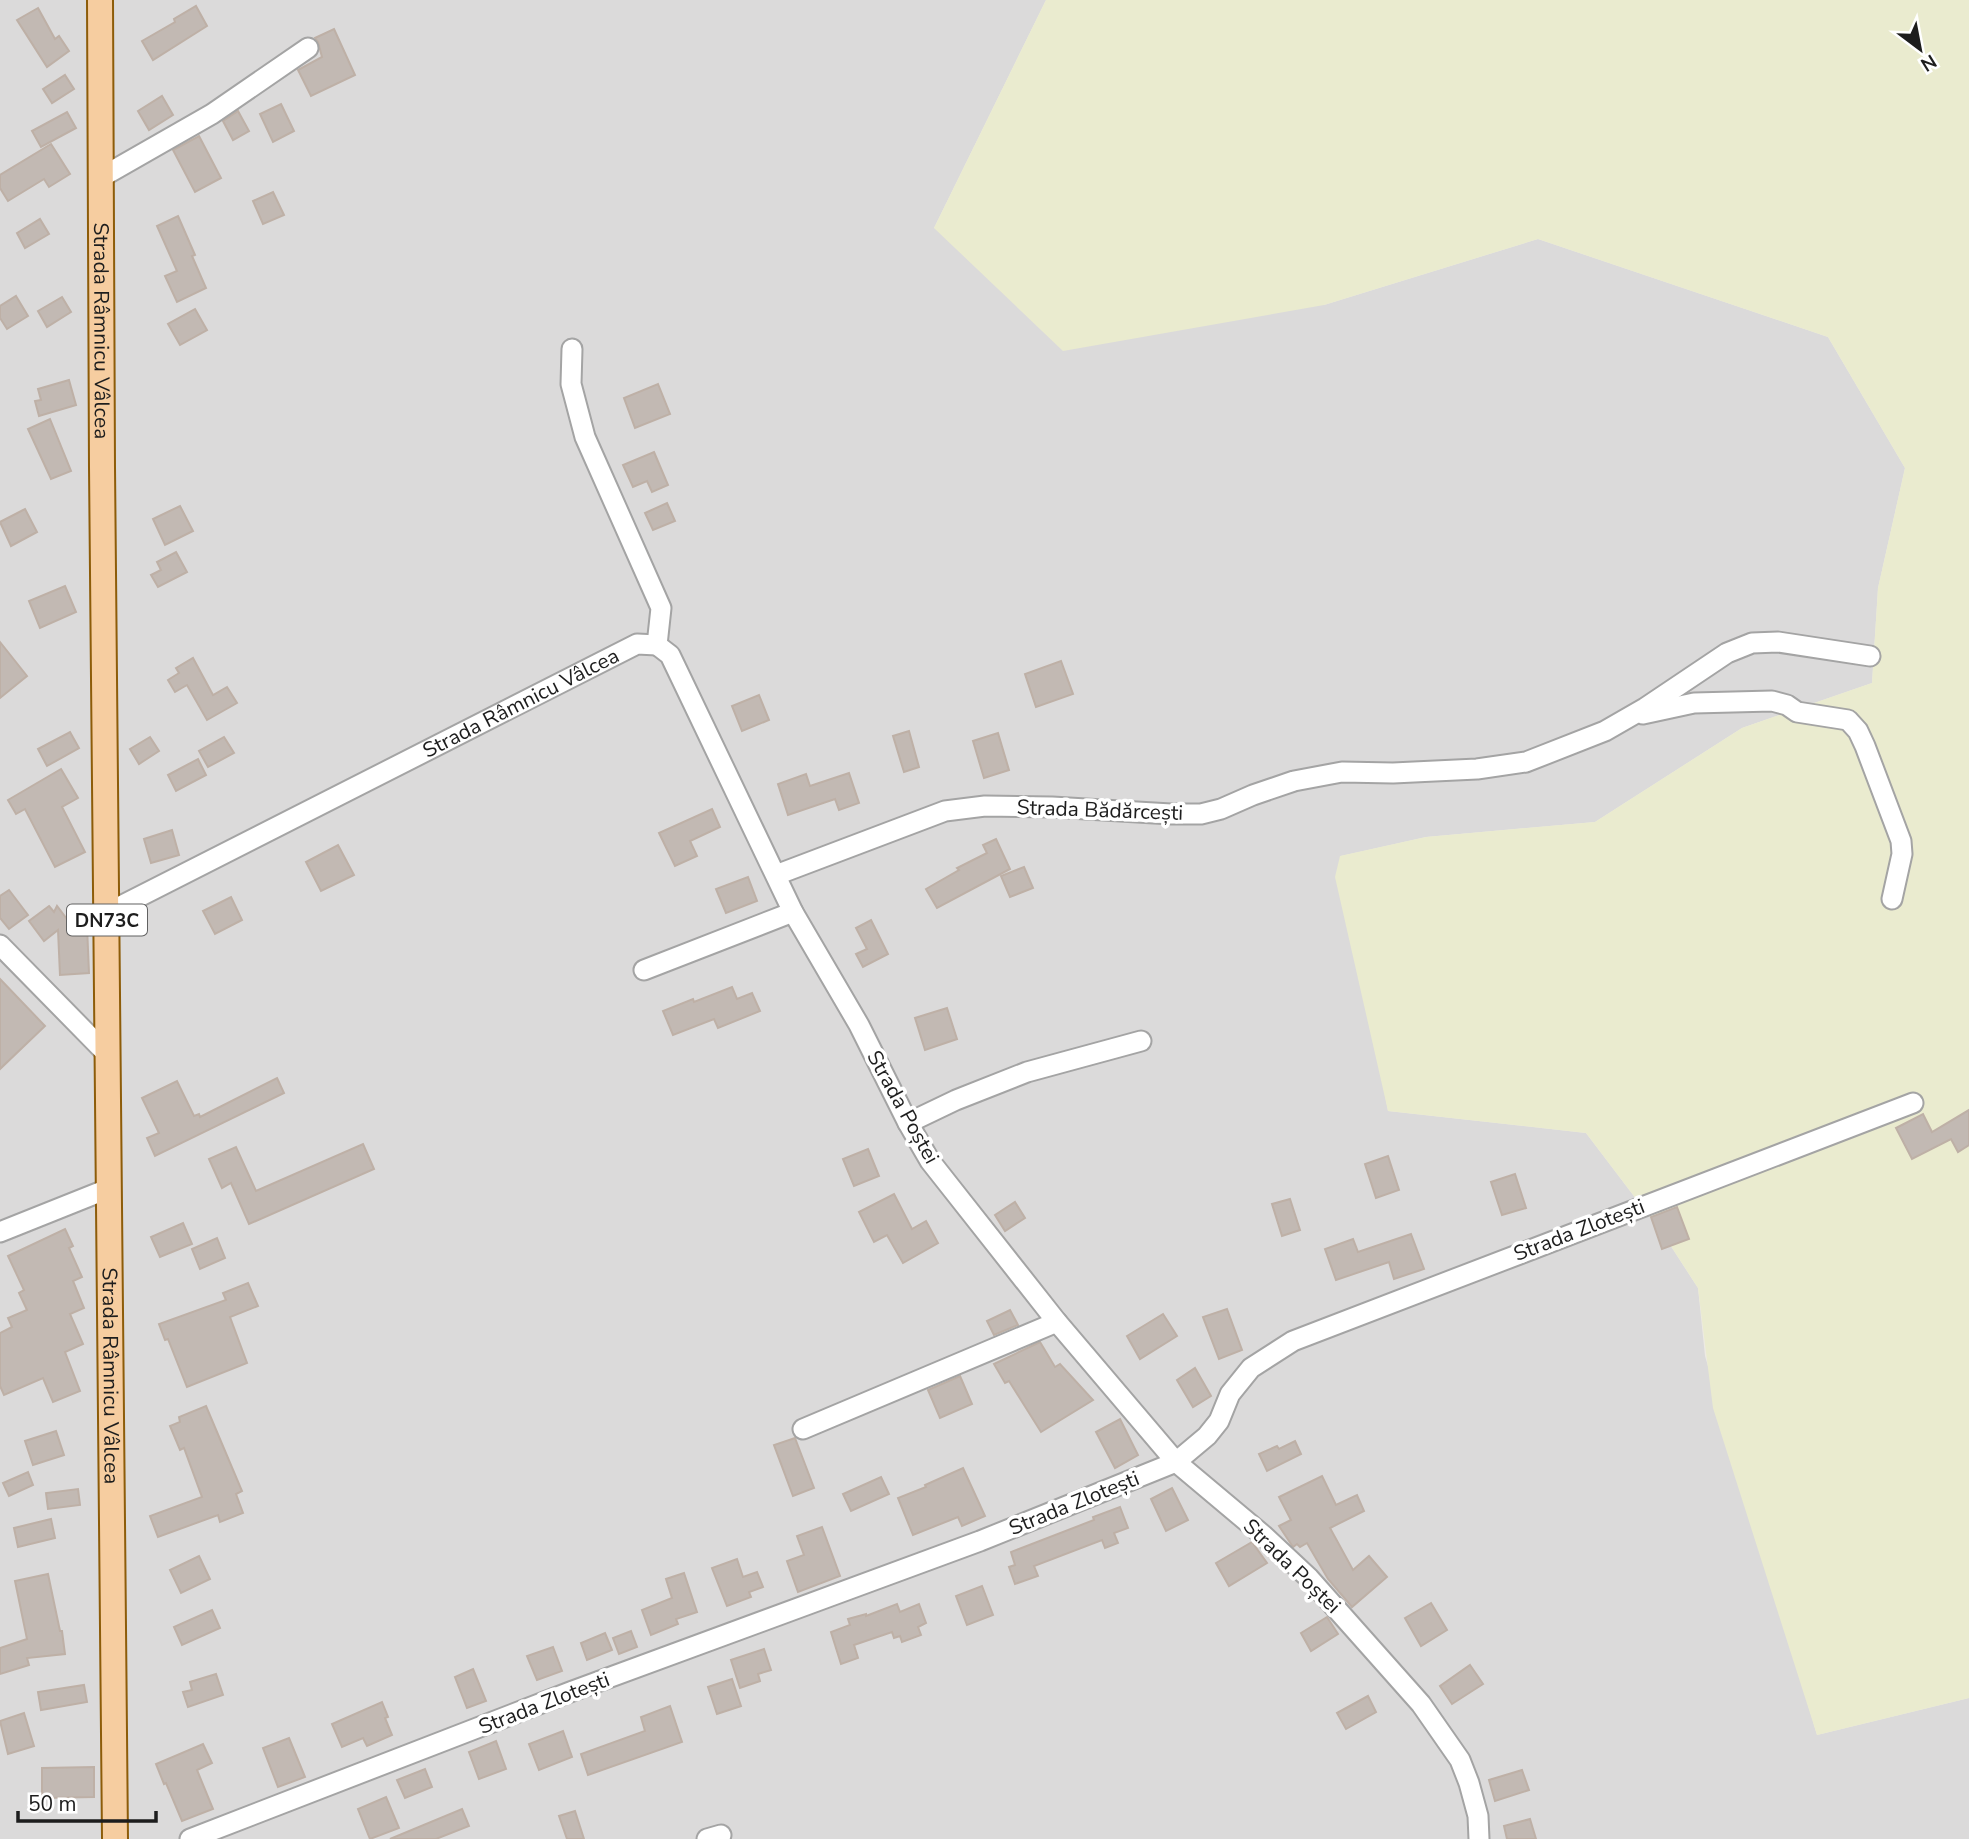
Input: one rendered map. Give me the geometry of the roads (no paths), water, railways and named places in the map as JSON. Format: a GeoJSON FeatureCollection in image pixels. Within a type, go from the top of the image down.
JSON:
{"type":"FeatureCollection","features":[{"type":"Feature","properties":{"kind":"main road","name":"Strada Râmnicu Vâlcea"},"geometry":{"type":"LineString","coordinates":[[100,0],[115,1839]]}},
{"type":"Feature","properties":{"kind":"street"},"geometry":{"type":"LineString","coordinates":[[100,178],[212,114],[308,48]]}},
{"type":"Feature","properties":{"kind":"street"},"geometry":{"type":"LineString","coordinates":[[572,349],[571,384],[585,437],[661,608],[657,645]]}},
{"type":"Feature","properties":{"kind":"street","name":"Strada Bădărcești"},"geometry":{"type":"LineString","coordinates":[[776,875],[945,811],[985,806],[1201,814],[1294,781],[1342,772],[1393,773],[1477,769],[1525,762],[1605,732],[1727,653],[1752,643],[1778,642],[1870,656]]}},
{"type":"Feature","properties":{"kind":"street","name":"Strada Râmnicu Vâlcea"},"geometry":{"type":"LineString","coordinates":[[107,913],[637,644],[657,645]]}},
{"type":"Feature","properties":{"kind":"street","name":"Strada Poștei"},"geometry":{"type":"LineString","coordinates":[[657,645],[670,655],[793,912],[859,1025],[930,1161],[1057,1322],[1176,1462],[1263,1535],[1309,1578],[1421,1704],[1460,1760],[1478,1816],[1479,1839]]}},
{"type":"Feature","properties":{"kind":"street","name":"Strada Bădărcești"},"geometry":{"type":"LineString","coordinates":[[1630,717],[1693,703],[1745,700],[1772,701],[1787,705],[1797,712],[1849,720],[1865,746],[1901,841],[1900,868],[1892,899]]}},
{"type":"Feature","properties":{"kind":"street"},"geometry":{"type":"LineString","coordinates":[[644,970],[793,912]]}},
{"type":"Feature","properties":{"kind":"street"},"geometry":{"type":"LineString","coordinates":[[0,945],[109,1056]]}},
{"type":"Feature","properties":{"kind":"street"},"geometry":{"type":"LineString","coordinates":[[908,1123],[956,1100],[1027,1072],[1141,1041]]}},
{"type":"Feature","properties":{"kind":"street","name":"Strada Zlotești"},"geometry":{"type":"LineString","coordinates":[[190,1839],[570,1692],[980,1541],[1176,1462],[1213,1429],[1230,1394],[1251,1368],[1293,1341],[1913,1102]]}},
{"type":"Feature","properties":{"kind":"street"},"geometry":{"type":"LineString","coordinates":[[0,1232],[110,1188]]}},
{"type":"Feature","properties":{"kind":"street"},"geometry":{"type":"LineString","coordinates":[[803,1429],[1057,1322]]}}]}
